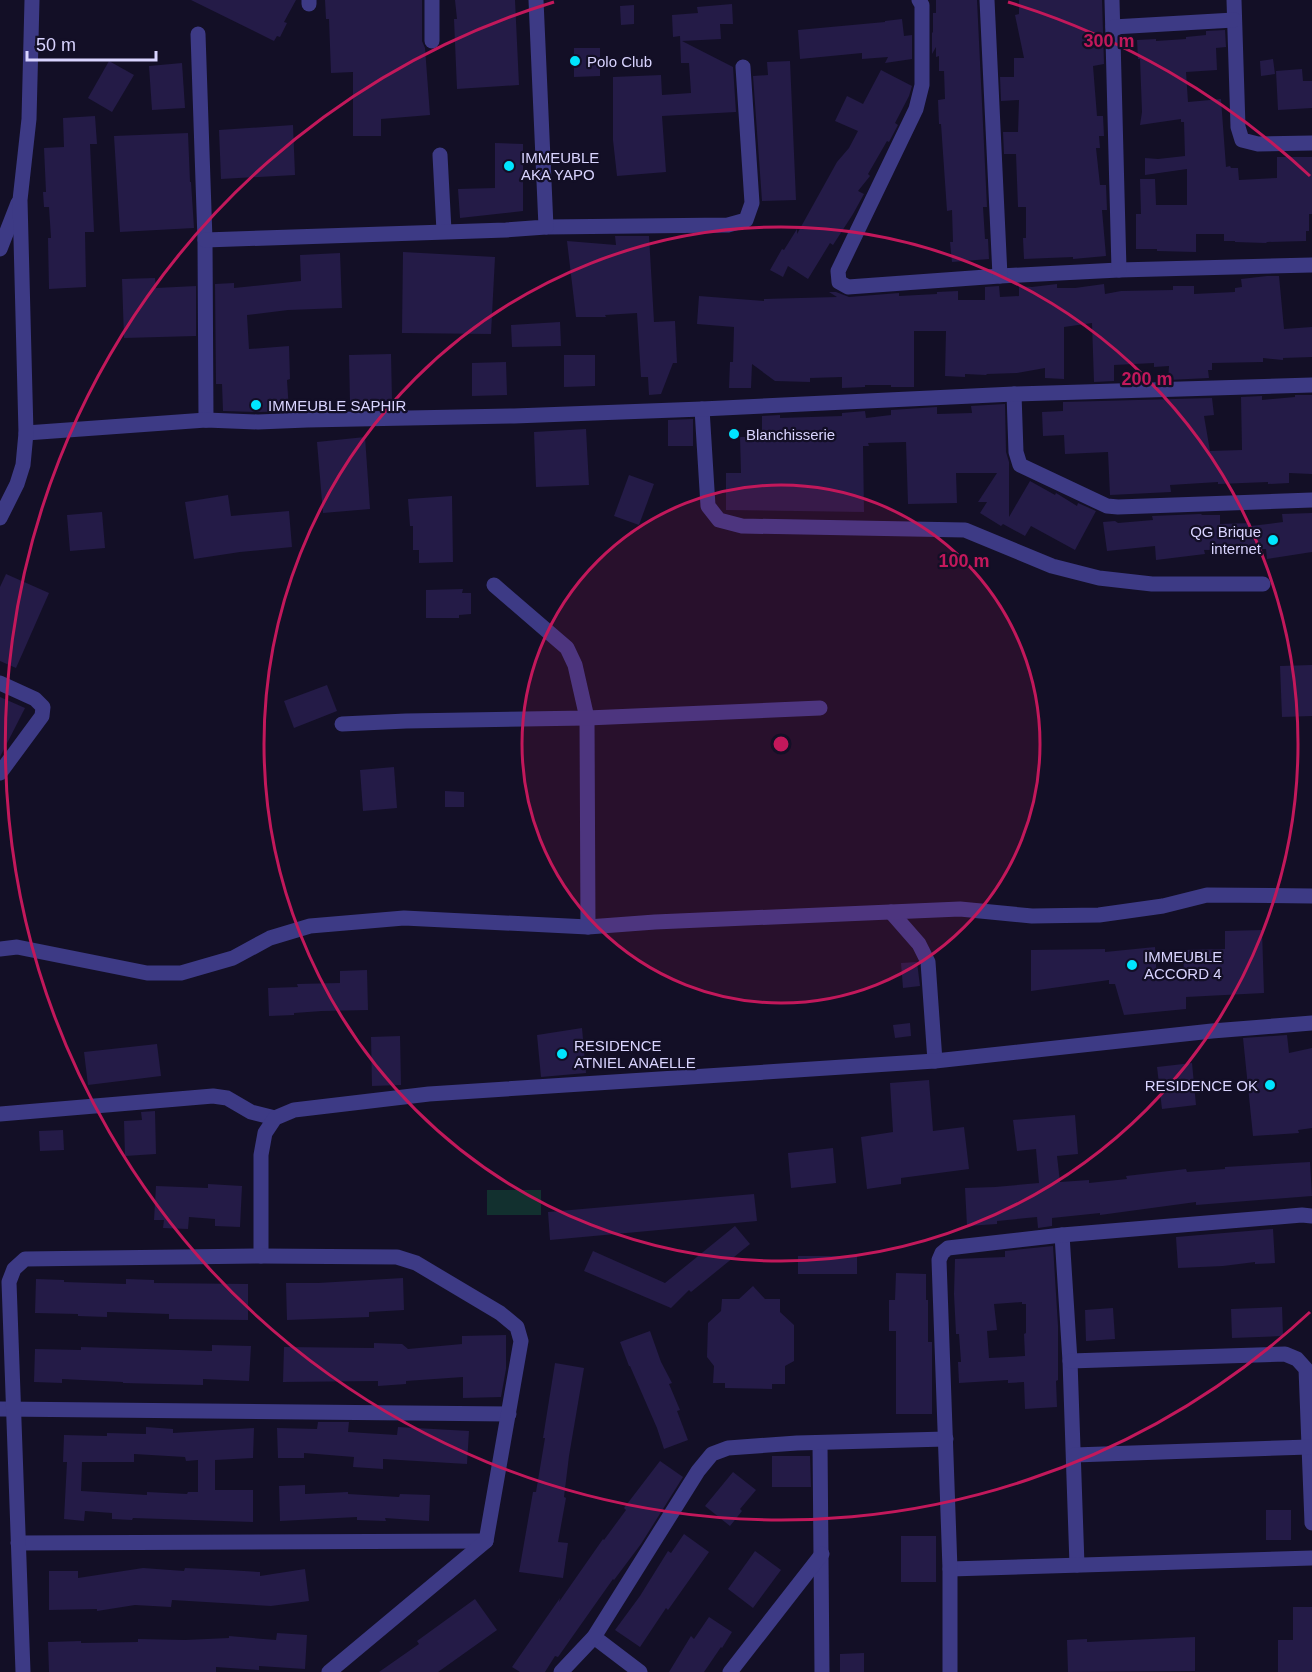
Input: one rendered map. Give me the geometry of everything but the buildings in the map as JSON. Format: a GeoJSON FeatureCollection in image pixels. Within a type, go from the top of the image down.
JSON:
{"type":"FeatureCollection","features":[{"type":"Feature","properties":{"kind":"street"},"geometry":{"type":"LineString","coordinates":[[0,518],[17,484],[23,465],[26,433],[20,200],[28,119],[32,0]]}},
{"type":"Feature","properties":{"kind":"street"},"geometry":{"type":"LineString","coordinates":[[432,0],[432,41]]}},
{"type":"Feature","properties":{"kind":"street"},"geometry":{"type":"LineString","coordinates":[[536,0],[546,228]]}},
{"type":"Feature","properties":{"kind":"street"},"geometry":{"type":"LineString","coordinates":[[919,0],[922,5],[922,85],[916,109],[838,271],[839,282],[848,287],[1119,270],[1312,265]]}},
{"type":"Feature","properties":{"kind":"street"},"geometry":{"type":"LineString","coordinates":[[987,0],[1000,276]]}},
{"type":"Feature","properties":{"kind":"street"},"geometry":{"type":"LineString","coordinates":[[1112,0],[1119,270]]}},
{"type":"Feature","properties":{"kind":"street"},"geometry":{"type":"LineString","coordinates":[[1234,0],[1238,127],[1242,140],[1258,144],[1312,143]]}},
{"type":"Feature","properties":{"kind":"street"},"geometry":{"type":"LineString","coordinates":[[1113,27],[1234,20]]}},
{"type":"Feature","properties":{"kind":"street"},"geometry":{"type":"LineString","coordinates":[[198,34],[205,240],[206,420]]}},
{"type":"Feature","properties":{"kind":"street"},"geometry":{"type":"LineString","coordinates":[[205,240],[546,228],[728,225],[746,220],[752,203],[743,67]]}},
{"type":"Feature","properties":{"kind":"street"},"geometry":{"type":"LineString","coordinates":[[440,155],[444,231]]}},
{"type":"Feature","properties":{"kind":"street"},"geometry":{"type":"LineString","coordinates":[[0,249],[20,200]]}},
{"type":"Feature","properties":{"kind":"street"},"geometry":{"type":"LineString","coordinates":[[26,433],[206,420],[258,422],[525,416],[1014,394],[1312,385]]}},
{"type":"Feature","properties":{"kind":"street"},"geometry":{"type":"LineString","coordinates":[[1014,394],[1016,452],[1020,465],[1107,506],[1312,500]]}},
{"type":"Feature","properties":{"kind":"street"},"geometry":{"type":"LineString","coordinates":[[702,409],[708,506],[719,520],[742,526],[965,530],[1052,566],[1099,578],[1152,584],[1263,584]]}},
{"type":"Feature","properties":{"kind":"street"},"geometry":{"type":"LineString","coordinates":[[494,585],[567,648],[575,665],[587,718],[588,927]]}},
{"type":"Feature","properties":{"kind":"street"},"geometry":{"type":"LineString","coordinates":[[0,683],[35,699],[43,707],[42,716],[0,773]]}},
{"type":"Feature","properties":{"kind":"street"},"geometry":{"type":"LineString","coordinates":[[342,724],[587,718],[820,708]]}},
{"type":"Feature","properties":{"kind":"street"},"geometry":{"type":"LineString","coordinates":[[0,950],[17,947],[147,972],[181,973],[233,958],[270,938],[310,926],[404,918],[588,927],[960,909],[1032,916],[1099,915],[1163,906],[1207,895],[1312,896]]}},
{"type":"Feature","properties":{"kind":"street"},"geometry":{"type":"LineString","coordinates":[[891,912],[919,944],[928,962],[935,1061]]}},
{"type":"Feature","properties":{"kind":"street"},"geometry":{"type":"LineString","coordinates":[[261,1256],[261,1155],[265,1133],[275,1118],[294,1110],[429,1094],[935,1061],[1212,1031],[1312,1023]]}},
{"type":"Feature","properties":{"kind":"street"},"geometry":{"type":"LineString","coordinates":[[0,1114],[213,1096],[227,1098],[250,1112],[275,1118]]}},
{"type":"Feature","properties":{"kind":"street"},"geometry":{"type":"LineString","coordinates":[[950,1672],[950,1569],[939,1260],[942,1253],[948,1248],[1062,1235],[1312,1216]]}},
{"type":"Feature","properties":{"kind":"street"},"geometry":{"type":"LineString","coordinates":[[1062,1235],[1070,1361],[1077,1565]]}},
{"type":"Feature","properties":{"kind":"street"},"geometry":{"type":"LineString","coordinates":[[23,1672],[18,1543],[6,1409],[9,1282],[14,1269],[25,1259],[397,1257],[416,1263],[500,1313],[517,1327],[521,1341],[509,1414],[486,1541],[328,1672]]}},
{"type":"Feature","properties":{"kind":"street"},"geometry":{"type":"LineString","coordinates":[[1070,1361],[1285,1354],[1297,1359],[1306,1369],[1312,1523]]}},
{"type":"Feature","properties":{"kind":"street"},"geometry":{"type":"LineString","coordinates":[[6,1409],[509,1414]]}},
{"type":"Feature","properties":{"kind":"street"},"geometry":{"type":"LineString","coordinates":[[561,1672],[594,1637],[698,1471],[712,1454],[729,1448],[797,1443],[946,1439]]}},
{"type":"Feature","properties":{"kind":"street"},"geometry":{"type":"LineString","coordinates":[[820,1443],[822,1672]]}},
{"type":"Feature","properties":{"kind":"street"},"geometry":{"type":"LineString","coordinates":[[1074,1455],[1309,1447]]}},
{"type":"Feature","properties":{"kind":"street"},"geometry":{"type":"LineString","coordinates":[[18,1543],[486,1541]]}},
{"type":"Feature","properties":{"kind":"street"},"geometry":{"type":"LineString","coordinates":[[730,1672],[822,1554]]}},
{"type":"Feature","properties":{"kind":"street"},"geometry":{"type":"LineString","coordinates":[[950,1569],[1312,1558]]}},
{"type":"Feature","properties":{"kind":"street"},"geometry":{"type":"LineString","coordinates":[[594,1637],[640,1672]]}},
{"type":"Feature","properties":{"kind":"green space"},"geometry":{"type":"Polygon","coordinates":[[[487,1190],[541,1190],[541,1215],[487,1215],[487,1190]]]}},
{"type":"Feature","properties":{"kind":"place","name":"Polo Club"},"geometry":{"type":"Point","coordinates":[575,61]}},
{"type":"Feature","properties":{"kind":"place","name":"IMMEUBLE AKA YAPO"},"geometry":{"type":"Point","coordinates":[509,166]}},
{"type":"Feature","properties":{"kind":"place","name":"IMMEUBLE SAPHIR"},"geometry":{"type":"Point","coordinates":[256,405]}},
{"type":"Feature","properties":{"kind":"place","name":"Blanchisserie"},"geometry":{"type":"Point","coordinates":[734,434]}},
{"type":"Feature","properties":{"kind":"place","name":"QG Brique internet"},"geometry":{"type":"Point","coordinates":[1273,540]}},
{"type":"Feature","properties":{"kind":"place","name":"IMMEUBLE ACCORD 4"},"geometry":{"type":"Point","coordinates":[1132,965]}},
{"type":"Feature","properties":{"kind":"place","name":"RESIDENCE ATNIEL ANAELLE"},"geometry":{"type":"Point","coordinates":[562,1054]}},
{"type":"Feature","properties":{"kind":"place","name":"RESIDENCE OK"},"geometry":{"type":"Point","coordinates":[1270,1085]}}]}
